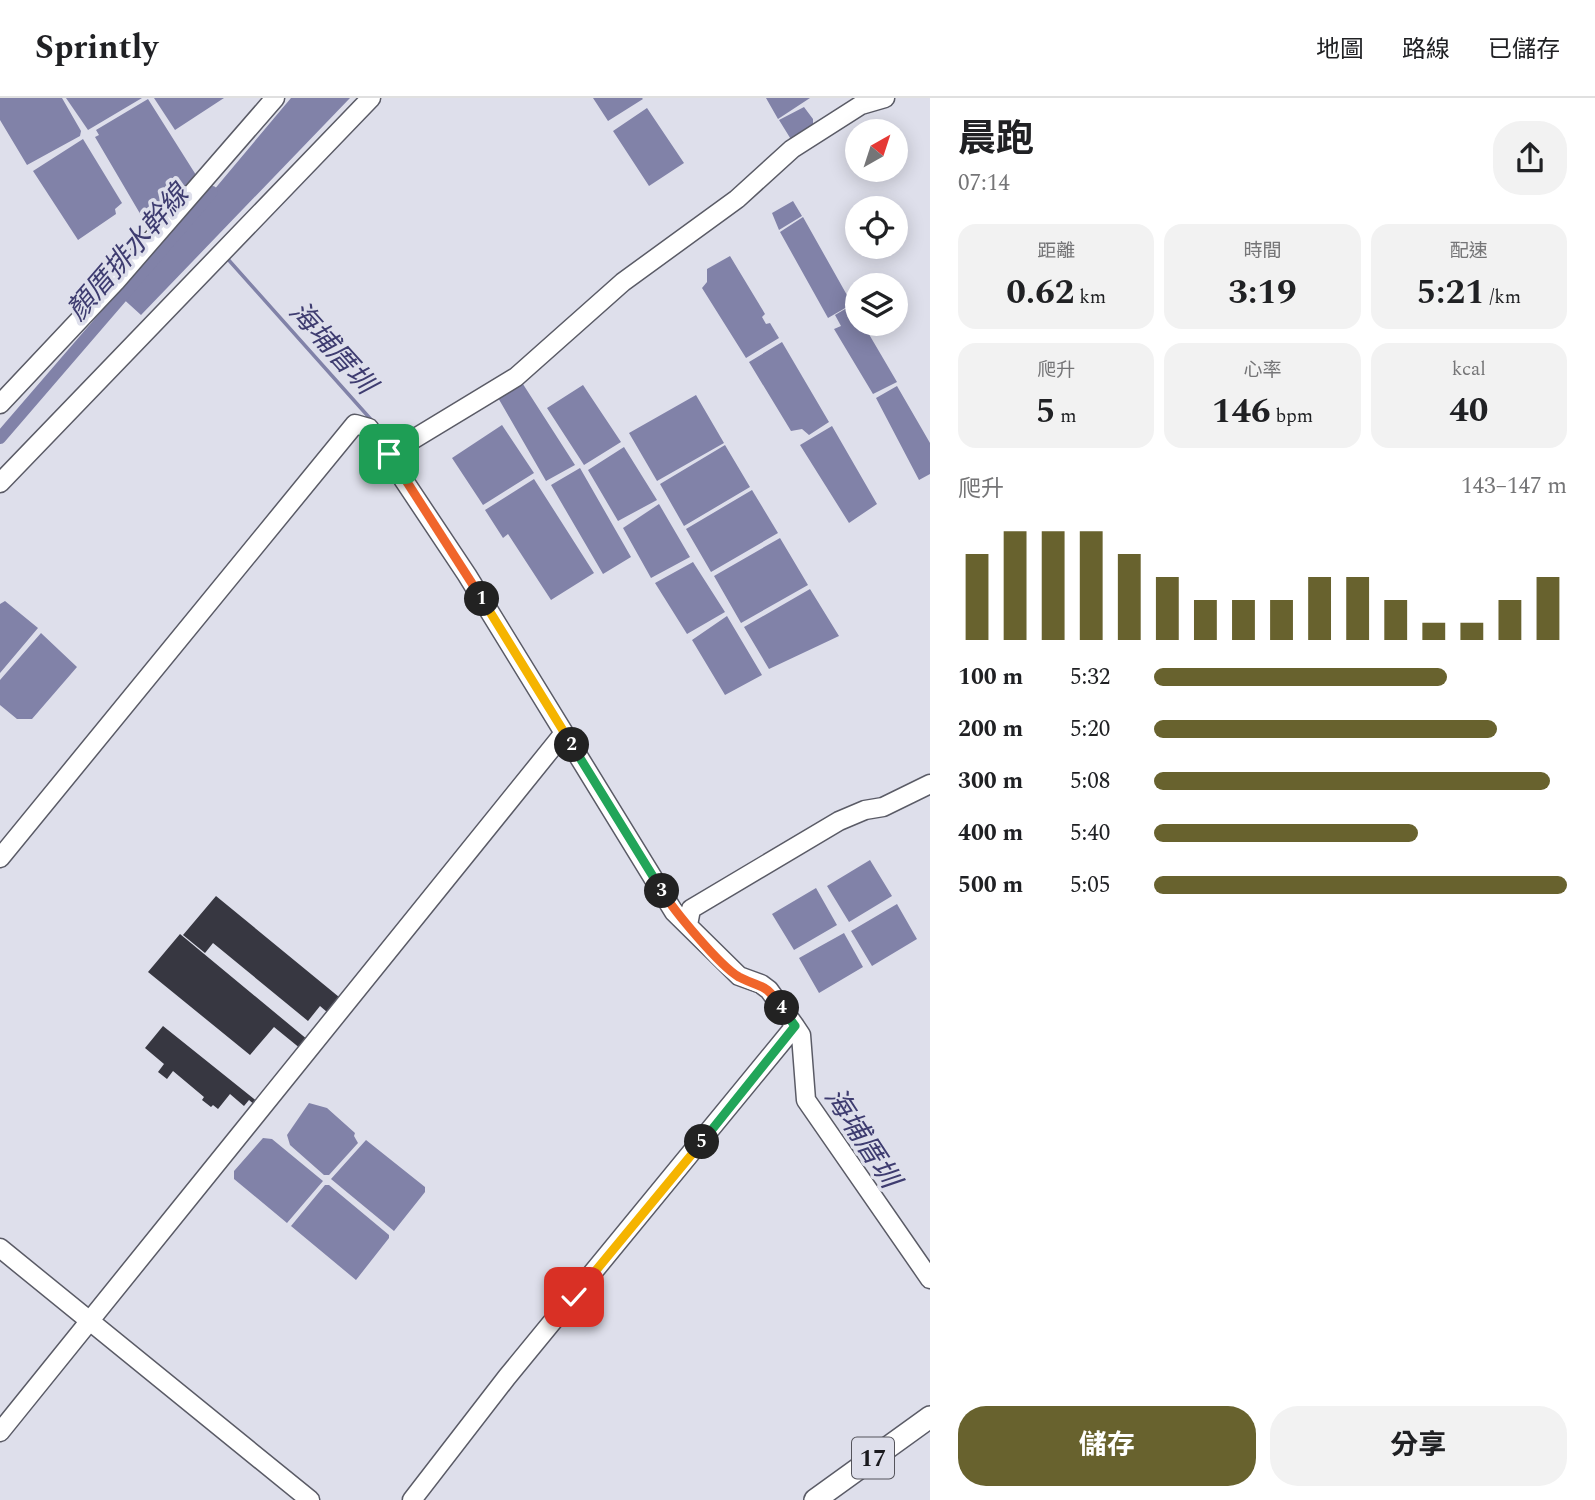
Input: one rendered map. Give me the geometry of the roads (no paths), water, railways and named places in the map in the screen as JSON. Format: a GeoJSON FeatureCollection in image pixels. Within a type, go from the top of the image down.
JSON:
{"type":"FeatureCollection","features":[{"type":"Feature","properties":{"kind":"main road","name":"17"},"geometry":{"type":"LineString","coordinates":[[815,1500],[930,1417]]}},
{"type":"Feature","properties":{"kind":"main road","name":"17"},"geometry":{"type":"LineString","coordinates":[[837,1500],[930,1434]]}},
{"type":"Feature","properties":{"kind":"street"},"geometry":{"type":"LineString","coordinates":[[0,404],[116,281],[275,98]]}},
{"type":"Feature","properties":{"kind":"street"},"geometry":{"type":"LineString","coordinates":[[0,483],[371,98]]}},
{"type":"Feature","properties":{"kind":"street"},"geometry":{"type":"LineString","coordinates":[[389,454],[516,377],[623,282],[737,199],[792,149],[861,105],[885,98]]}},
{"type":"Feature","properties":{"kind":"street"},"geometry":{"type":"LineString","coordinates":[[0,858],[355,424],[369,428],[389,454],[674,912],[739,976],[769,990],[795,1026],[800,1035],[803,1088],[815,1117],[930,1279]]}},
{"type":"Feature","properties":{"kind":"street"},"geometry":{"type":"LineString","coordinates":[[0,1432],[564,733]]}},
{"type":"Feature","properties":{"kind":"street"},"geometry":{"type":"LineString","coordinates":[[688,925],[691,909],[776,856],[849,816],[883,807],[930,784]]}},
{"type":"Feature","properties":{"kind":"street"},"geometry":{"type":"LineString","coordinates":[[412,1500],[507,1377],[795,1026]]}},
{"type":"Feature","properties":{"kind":"street"},"geometry":{"type":"LineString","coordinates":[[0,1248],[310,1500]]}},
{"type":"Feature","properties":{"kind":"water"},"geometry":{"type":"Polygon","coordinates":[[[0,98],[62,98],[81,131],[80,136],[27,165],[0,120],[0,98]]]}},
{"type":"Feature","properties":{"kind":"water"},"geometry":{"type":"Polygon","coordinates":[[[66,98],[142,98],[88,130],[66,98]]]}},
{"type":"Feature","properties":{"kind":"water"},"geometry":{"type":"Polygon","coordinates":[[[154,98],[224,98],[175,130],[154,98]]]}},
{"type":"Feature","properties":{"kind":"water"},"geometry":{"type":"Polygon","coordinates":[[[291,98],[350,98],[141,315],[119,295],[166,247],[291,98]]]}},
{"type":"Feature","properties":{"kind":"water"},"geometry":{"type":"Polygon","coordinates":[[[593,98],[642,98],[643,99],[608,121],[593,98]]]}},
{"type":"Feature","properties":{"kind":"water"},"geometry":{"type":"Polygon","coordinates":[[[766,98],[810,98],[778,119],[766,98]]]}},
{"type":"Feature","properties":{"kind":"water"},"geometry":{"type":"Polygon","coordinates":[[[148,99],[196,175],[152,234],[95,137],[99,135],[96,130],[148,99]]]}},
{"type":"Feature","properties":{"kind":"water"},"geometry":{"type":"Polygon","coordinates":[[[804,107],[813,119],[813,130],[792,141],[779,120],[804,107]]]}},
{"type":"Feature","properties":{"kind":"water"},"geometry":{"type":"Polygon","coordinates":[[[647,108],[684,163],[649,186],[613,131],[647,108]]]}},
{"type":"Feature","properties":{"kind":"water"},"geometry":{"type":"Polygon","coordinates":[[[83,139],[122,203],[115,209],[116,214],[78,240],[33,171],[83,139]]]}},
{"type":"Feature","properties":{"kind":"water"},"geometry":{"type":"Polygon","coordinates":[[[793,201],[802,216],[779,230],[772,213],[793,201]]]}},
{"type":"Feature","properties":{"kind":"water"},"geometry":{"type":"Polygon","coordinates":[[[803,217],[845,292],[845,308],[828,318],[780,232],[803,217]]]}},
{"type":"Feature","properties":{"kind":"water"},"geometry":{"type":"Polygon","coordinates":[[[730,256],[765,314],[762,317],[766,324],[770,323],[779,338],[746,358],[702,288],[707,282],[707,269],[730,256]]]}},
{"type":"Feature","properties":{"kind":"water"},"geometry":{"type":"Polygon","coordinates":[[[845,309],[845,336],[870,336],[897,382],[873,394],[834,329],[841,326],[835,315],[845,309]]]}},
{"type":"Feature","properties":{"kind":"water"},"geometry":{"type":"Polygon","coordinates":[[[782,342],[829,422],[809,435],[802,429],[791,431],[749,362],[782,342]]]}},
{"type":"Feature","properties":{"kind":"water"},"geometry":{"type":"Polygon","coordinates":[[[521,381],[575,465],[546,481],[497,396],[521,381]]]}},
{"type":"Feature","properties":{"kind":"water"},"geometry":{"type":"Polygon","coordinates":[[[583,385],[621,442],[584,465],[547,408],[583,385]]]}},
{"type":"Feature","properties":{"kind":"water"},"geometry":{"type":"Polygon","coordinates":[[[897,386],[930,443],[930,474],[919,480],[876,398],[897,386]]]}},
{"type":"Feature","properties":{"kind":"water"},"geometry":{"type":"Polygon","coordinates":[[[696,395],[724,443],[657,481],[629,433],[696,395]]]}},
{"type":"Feature","properties":{"kind":"water"},"geometry":{"type":"Polygon","coordinates":[[[502,425],[534,473],[483,505],[452,458],[502,425]]]}},
{"type":"Feature","properties":{"kind":"water"},"geometry":{"type":"Polygon","coordinates":[[[832,426],[877,504],[849,523],[800,445],[832,426]]]}},
{"type":"Feature","properties":{"kind":"water"},"geometry":{"type":"Polygon","coordinates":[[[725,445],[750,487],[684,526],[660,484],[725,445]]]}},
{"type":"Feature","properties":{"kind":"water"},"geometry":{"type":"Polygon","coordinates":[[[624,447],[657,500],[618,521],[588,470],[624,447]]]}},
{"type":"Feature","properties":{"kind":"water"},"geometry":{"type":"Polygon","coordinates":[[[580,468],[631,557],[603,574],[551,485],[580,468]]]}},
{"type":"Feature","properties":{"kind":"water"},"geometry":{"type":"Polygon","coordinates":[[[534,479],[594,573],[551,600],[508,534],[503,538],[485,510],[534,479]]]}},
{"type":"Feature","properties":{"kind":"water"},"geometry":{"type":"Polygon","coordinates":[[[752,490],[778,533],[711,572],[686,529],[752,490]]]}},
{"type":"Feature","properties":{"kind":"water"},"geometry":{"type":"Polygon","coordinates":[[[659,504],[690,557],[651,578],[623,528],[659,504]]]}},
{"type":"Feature","properties":{"kind":"water"},"geometry":{"type":"Polygon","coordinates":[[[780,538],[808,585],[741,623],[714,576],[780,538]]]}},
{"type":"Feature","properties":{"kind":"water"},"geometry":{"type":"Polygon","coordinates":[[[693,562],[725,612],[687,634],[655,583],[693,562]]]}},
{"type":"Feature","properties":{"kind":"water"},"geometry":{"type":"Polygon","coordinates":[[[810,589],[839,636],[769,669],[744,627],[810,589]]]}},
{"type":"Feature","properties":{"kind":"water"},"geometry":{"type":"Polygon","coordinates":[[[5,601],[38,628],[0,673],[0,604],[5,601]]]}},
{"type":"Feature","properties":{"kind":"water"},"geometry":{"type":"Polygon","coordinates":[[[727,616],[762,675],[725,695],[692,640],[727,616]]]}},
{"type":"Feature","properties":{"kind":"water"},"geometry":{"type":"Polygon","coordinates":[[[41,633],[77,667],[32,719],[17,719],[0,705],[0,680],[41,633]]]}},
{"type":"Feature","properties":{"kind":"water"},"geometry":{"type":"Polygon","coordinates":[[[870,860],[892,896],[849,922],[827,886],[870,860]]]}},
{"type":"Feature","properties":{"kind":"water"},"geometry":{"type":"Polygon","coordinates":[[[816,888],[837,925],[794,950],[772,914],[816,888]]]}},
{"type":"Feature","properties":{"kind":"water"},"geometry":{"type":"Polygon","coordinates":[[[897,904],[917,939],[872,966],[851,931],[897,904]]]}},
{"type":"Feature","properties":{"kind":"water"},"geometry":{"type":"Polygon","coordinates":[[[844,933],[863,967],[819,993],[799,958],[844,933]]]}},
{"type":"Feature","properties":{"kind":"water"},"geometry":{"type":"Polygon","coordinates":[[[309,1103],[327,1108],[355,1133],[358,1143],[329,1175],[324,1175],[290,1145],[287,1135],[309,1103]]]}},
{"type":"Feature","properties":{"kind":"water"},"geometry":{"type":"Polygon","coordinates":[[[263,1138],[272,1139],[323,1181],[287,1223],[234,1179],[234,1171],[263,1138]]]}},
{"type":"Feature","properties":{"kind":"water"},"geometry":{"type":"Polygon","coordinates":[[[366,1140],[425,1187],[425,1192],[394,1231],[331,1179],[366,1140]]]}},
{"type":"Feature","properties":{"kind":"water"},"geometry":{"type":"Polygon","coordinates":[[[325,1185],[329,1185],[389,1235],[356,1280],[291,1226],[325,1185]]]}},
{"type":"Feature","properties":{"kind":"waterway","name":"顏厝排水幹線"},"geometry":{"type":"LineString","coordinates":[[0,438],[212,192]]}},
{"type":"Feature","properties":{"kind":"waterway","name":"海埔厝圳"},"geometry":{"type":"LineString","coordinates":[[226,257],[375,424]]}}]}
